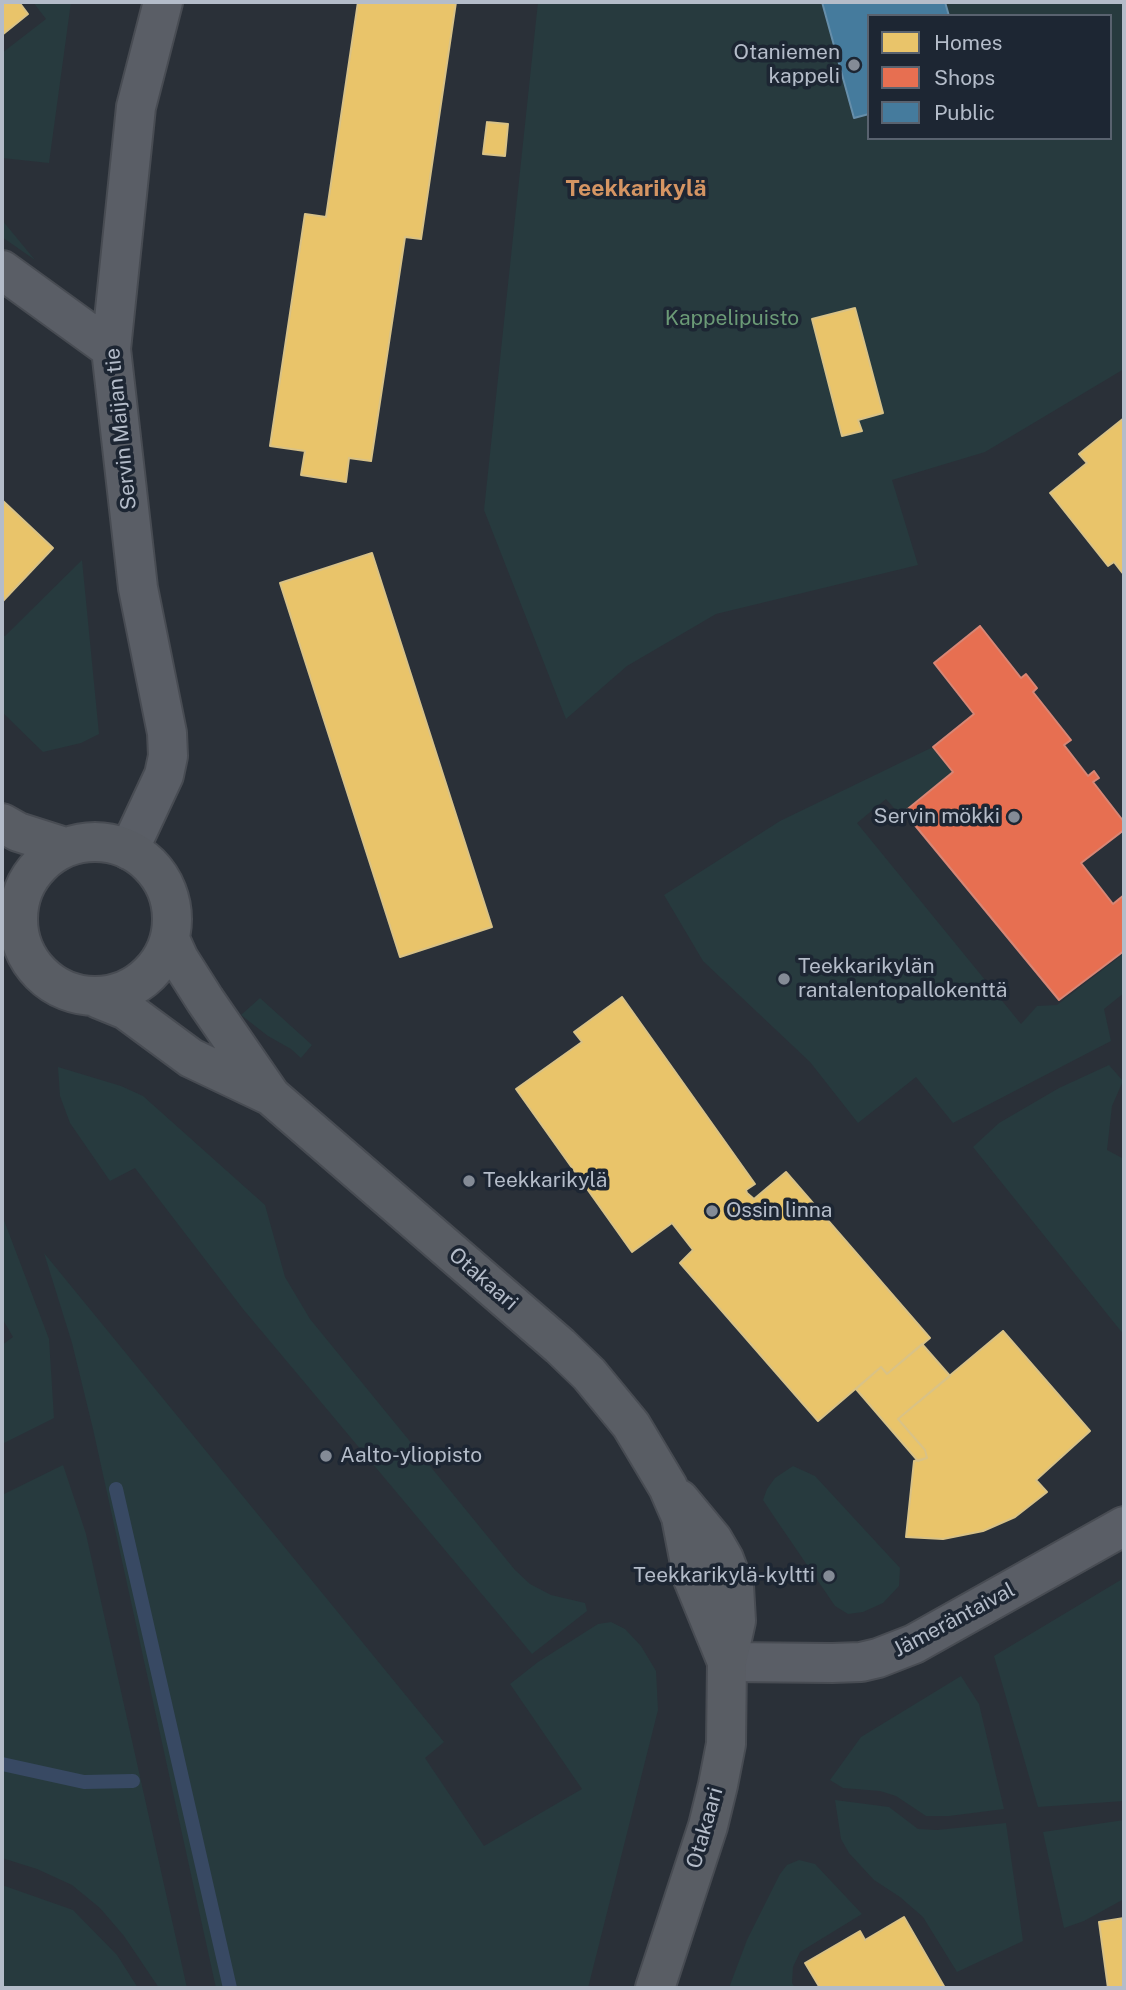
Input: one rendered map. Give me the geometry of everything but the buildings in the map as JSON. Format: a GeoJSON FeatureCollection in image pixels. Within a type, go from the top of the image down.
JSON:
{"type":"FeatureCollection","features":[{"type":"Feature","properties":{"kind":"street","name":"Servin Maijan tie"},"geometry":{"type":"LineString","coordinates":[[129,849],[164,775],[168,756],[167,733],[138,588],[111,349],[136,107],[163,2]]}},
{"type":"Feature","properties":{"kind":"street"},"geometry":{"type":"LineString","coordinates":[[2,270],[111,349]]}},
{"type":"Feature","properties":{"kind":"street"},"geometry":{"type":"LineString","coordinates":[[2,823],[18,832],[65,847]]}},
{"type":"Feature","properties":{"kind":"street"},"geometry":{"type":"LineString","coordinates":[[101,841],[129,849],[155,870],[167,890],[172,914],[170,939],[161,959],[147,976],[129,989],[99,999],[55,986],[38,972],[25,954],[10,904],[37,866],[65,847],[82,842],[101,841]]}},
{"type":"Feature","properties":{"kind":"street","name":"Otakaari"},"geometry":{"type":"LineString","coordinates":[[170,939],[185,970],[271,1096],[589,1374],[631,1424],[668,1487],[713,1540],[724,1559],[732,1581],[736,1621],[727,1662],[726,1744],[708,1826],[654,1988]]}},
{"type":"Feature","properties":{"kind":"street","name":"Otakaari"},"geometry":{"type":"LineString","coordinates":[[99,999],[126,1010],[191,1058],[271,1096]]}},
{"type":"Feature","properties":{"kind":"street","name":"Jämeräntaival"},"geometry":{"type":"LineString","coordinates":[[727,1662],[832,1663],[861,1662],[878,1658],[914,1644],[1124,1526]]}},
{"type":"Feature","properties":{"kind":"green space"},"geometry":{"type":"Polygon","coordinates":[[[33,2],[71,2],[49,163],[2,158],[2,53],[46,19],[33,2]]]}},
{"type":"Feature","properties":{"kind":"green space","name":"Kappelipuisto"},"geometry":{"type":"Polygon","coordinates":[[[538,2],[1124,2],[1124,369],[985,452],[892,480],[918,565],[716,614],[627,666],[566,719],[484,510],[538,2]]]}},
{"type":"Feature","properties":{"kind":"green space"},"geometry":{"type":"Polygon","coordinates":[[[2,220],[35,260],[2,237],[2,220]]]}},
{"type":"Feature","properties":{"kind":"green space"},"geometry":{"type":"Polygon","coordinates":[[[82,560],[99,734],[81,743],[43,752],[2,712],[2,636],[82,560]]]}},
{"type":"Feature","properties":{"kind":"green space"},"geometry":{"type":"Polygon","coordinates":[[[933,747],[953,772],[900,815],[886,799],[857,823],[1021,1024],[1037,1006],[1057,1005],[1122,955],[1124,993],[1104,1009],[1111,1041],[953,1123],[916,1077],[858,1123],[810,1062],[703,961],[664,895],[780,821],[933,747]]]}},
{"type":"Feature","properties":{"kind":"green space"},"geometry":{"type":"Polygon","coordinates":[[[260,998],[312,1045],[301,1058],[241,1015],[260,998]]]}},
{"type":"Feature","properties":{"kind":"green space"},"geometry":{"type":"Polygon","coordinates":[[[1109,1065],[1123,1081],[1112,1106],[1107,1150],[1124,1159],[1124,1335],[973,1147],[999,1123],[1059,1088],[1109,1065]]]}},
{"type":"Feature","properties":{"kind":"green space"},"geometry":{"type":"Polygon","coordinates":[[[58,1067],[121,1086],[143,1096],[265,1205],[285,1277],[310,1319],[515,1570],[530,1584],[551,1595],[585,1603],[587,1611],[532,1654],[243,1309],[135,1168],[110,1181],[70,1123],[60,1096],[58,1067]]]}},
{"type":"Feature","properties":{"kind":"green space"},"geometry":{"type":"Polygon","coordinates":[[[2,1215],[49,1339],[54,1418],[2,1444],[2,1345],[13,1337],[2,1318],[2,1215]]]}},
{"type":"Feature","properties":{"kind":"green space"},"geometry":{"type":"Polygon","coordinates":[[[44,1253],[444,1742],[425,1758],[484,1846],[582,1789],[510,1684],[538,1662],[598,1624],[611,1622],[625,1629],[641,1646],[656,1671],[658,1710],[588,1988],[216,1988],[93,1429],[72,1343],[44,1253]]]}},
{"type":"Feature","properties":{"kind":"green space"},"geometry":{"type":"Polygon","coordinates":[[[63,1465],[86,1534],[187,1988],[159,1988],[124,1936],[100,1908],[72,1885],[37,1869],[2,1858],[2,1495],[63,1465]]]}},
{"type":"Feature","properties":{"kind":"green space"},"geometry":{"type":"Polygon","coordinates":[[[793,1466],[815,1476],[900,1568],[899,1586],[883,1603],[863,1612],[848,1614],[835,1606],[763,1500],[775,1478],[793,1466]]]}},
{"type":"Feature","properties":{"kind":"green space"},"geometry":{"type":"Polygon","coordinates":[[[1124,1578],[1124,1801],[1038,1807],[994,1656],[1124,1578]]]}},
{"type":"Feature","properties":{"kind":"green space"},"geometry":{"type":"Polygon","coordinates":[[[961,1676],[979,1704],[1004,1809],[926,1816],[896,1796],[880,1791],[843,1788],[830,1780],[861,1737],[961,1676]]]}},
{"type":"Feature","properties":{"kind":"green space"},"geometry":{"type":"Polygon","coordinates":[[[835,1800],[889,1807],[918,1829],[937,1830],[1006,1823],[1023,1941],[957,1972],[923,1917],[900,1897],[874,1880],[849,1853],[841,1839],[835,1800]]]}},
{"type":"Feature","properties":{"kind":"green space"},"geometry":{"type":"Polygon","coordinates":[[[1124,1820],[1124,1899],[1084,1921],[1064,1928],[1043,1832],[1124,1820]]]}},
{"type":"Feature","properties":{"kind":"green space"},"geometry":{"type":"Polygon","coordinates":[[[799,1860],[815,1864],[862,1914],[800,1952],[793,1967],[792,1983],[795,1988],[729,1988],[747,1940],[780,1874],[787,1865],[799,1860]]]}},
{"type":"Feature","properties":{"kind":"green space"},"geometry":{"type":"Polygon","coordinates":[[[2,1885],[73,1910],[117,1955],[138,1988],[2,1988],[2,1885]]]}},
{"type":"Feature","properties":{"kind":"waterway"},"geometry":{"type":"LineString","coordinates":[[116,1489],[230,1988]]}},
{"type":"Feature","properties":{"kind":"waterway"},"geometry":{"type":"LineString","coordinates":[[2,1764],[84,1782],[133,1781]]}},
{"type":"Feature","properties":{"kind":"place","name":"Otaniemen kappeli"},"geometry":{"type":"Point","coordinates":[854,65]}},
{"type":"Feature","properties":{"kind":"place","name":"Servin mökki"},"geometry":{"type":"Point","coordinates":[1014,817]}},
{"type":"Feature","properties":{"kind":"place","name":"Teekkarikylän rantalentopallokenttä"},"geometry":{"type":"Point","coordinates":[784,979]}},
{"type":"Feature","properties":{"kind":"place","name":"Teekkarikylä"},"geometry":{"type":"Point","coordinates":[469,1181]}},
{"type":"Feature","properties":{"kind":"place","name":"Ossin linna"},"geometry":{"type":"Point","coordinates":[712,1211]}},
{"type":"Feature","properties":{"kind":"place","name":"Aalto-yliopisto"},"geometry":{"type":"Point","coordinates":[326,1456]}},
{"type":"Feature","properties":{"kind":"place","name":"Teekkarikylä-kyltti"},"geometry":{"type":"Point","coordinates":[829,1576]}},
{"type":"Feature","properties":{"kind":"district","name":"Teekkarikylä"},"geometry":{"type":"Point","coordinates":[636,189]}}]}
